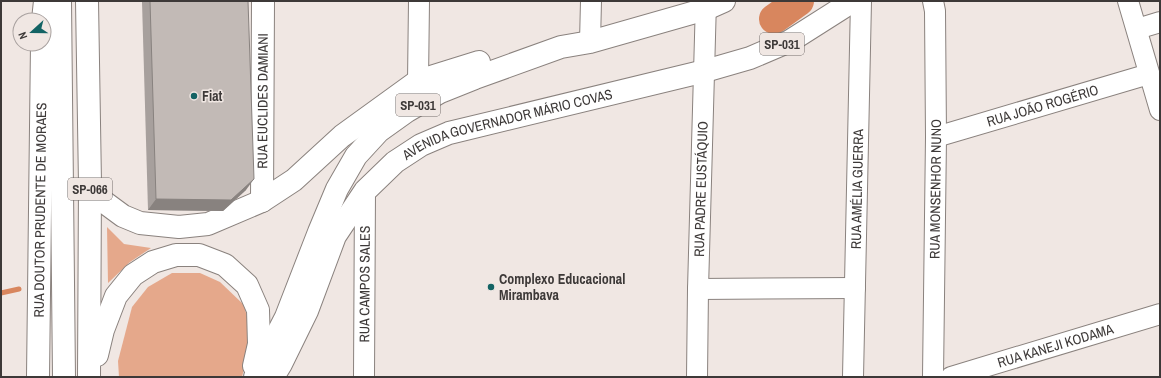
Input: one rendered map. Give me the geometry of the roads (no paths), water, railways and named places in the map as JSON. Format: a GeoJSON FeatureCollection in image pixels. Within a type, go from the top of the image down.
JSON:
{"type":"FeatureCollection","features":[{"type":"Feature","properties":{"kind":"main road"},"geometry":{"type":"LineString","coordinates":[[44,12],[45,1]]}},
{"type":"Feature","properties":{"kind":"main road"},"geometry":{"type":"LineString","coordinates":[[60,1],[64,377]]}},
{"type":"Feature","properties":{"kind":"main road","name":"SP-066"},"geometry":{"type":"LineString","coordinates":[[87,1],[90,184],[90,377]]}},
{"type":"Feature","properties":{"kind":"main road","name":"RUA EUCLIDES DAMIANI"},"geometry":{"type":"LineString","coordinates":[[262,201],[263,1]]}},
{"type":"Feature","properties":{"kind":"main road","name":"AVENIDA GOVERNADOR MÁRIO COVAS"},"geometry":{"type":"LineString","coordinates":[[273,377],[307,311],[335,236],[365,191],[395,162],[421,145],[449,132],[705,71],[750,58],[790,41],[853,1]]}},
{"type":"Feature","properties":{"kind":"main road","name":"SP-031"},"geometry":{"type":"LineString","coordinates":[[255,377],[286,317],[337,189],[356,156],[379,131],[407,111],[440,92],[475,78],[561,47],[590,42],[712,4]]}},
{"type":"Feature","properties":{"kind":"main road"},"geometry":{"type":"LineString","coordinates":[[90,184],[104,202],[123,216],[140,223],[179,227],[208,224],[262,201],[294,180],[342,136],[418,81],[481,62],[561,47]]}},
{"type":"Feature","properties":{"kind":"main road","name":"RUA DOUTOR PRUDENTE DE MORAES"},"geometry":{"type":"LineString","coordinates":[[38,377],[42,52]]}},
{"type":"Feature","properties":{"kind":"main road"},"geometry":{"type":"LineString","coordinates":[[90,377],[103,330],[116,296],[133,275],[153,262],[176,255],[199,255],[225,265],[247,285],[258,310],[259,344],[251,377]]}},
{"type":"Feature","properties":{"kind":"street"},"geometry":{"type":"LineString","coordinates":[[418,1],[418,81]]}},
{"type":"Feature","properties":{"kind":"street"},"geometry":{"type":"LineString","coordinates":[[590,42],[591,1]]}},
{"type":"Feature","properties":{"kind":"street","name":"RUA AMÉLIA GUERRA"},"geometry":{"type":"LineString","coordinates":[[853,377],[861,1]]}},
{"type":"Feature","properties":{"kind":"street","name":"RUA MONSENHOR NUNO"},"geometry":{"type":"LineString","coordinates":[[933,1],[935,11],[936,137],[933,377]]}},
{"type":"Feature","properties":{"kind":"street"},"geometry":{"type":"LineString","coordinates":[[1128,1],[1160,110]]}},
{"type":"Feature","properties":{"kind":"street","name":"RUA PADRE EUSTÁQUIO"},"geometry":{"type":"LineString","coordinates":[[697,377],[698,289],[705,71],[712,4]]}},
{"type":"Feature","properties":{"kind":"street"},"geometry":{"type":"LineString","coordinates":[[1137,29],[1160,22]]}},
{"type":"Feature","properties":{"kind":"street","name":"RUA JOÃO ROGÉRIO"},"geometry":{"type":"LineString","coordinates":[[936,137],[1149,74]]}},
{"type":"Feature","properties":{"kind":"street","name":"RUA CAMPOS SALES"},"geometry":{"type":"LineString","coordinates":[[364,377],[365,191]]}},
{"type":"Feature","properties":{"kind":"street"},"geometry":{"type":"LineString","coordinates":[[698,289],[855,288]]}},
{"type":"Feature","properties":{"kind":"street","name":"RUA KANEJI KODAMA"},"geometry":{"type":"LineString","coordinates":[[952,377],[1160,314]]}},
{"type":"Feature","properties":{"kind":"waterway"},"geometry":{"type":"LineString","coordinates":[[774,19],[799,1]]}},
{"type":"Feature","properties":{"kind":"waterway"},"geometry":{"type":"LineString","coordinates":[[1,293],[19,289]]}},
{"type":"Feature","properties":{"kind":"place","name":"Fiat"},"geometry":{"type":"Point","coordinates":[194,96]}},
{"type":"Feature","properties":{"kind":"place","name":"Complexo Educacional Mirambava"},"geometry":{"type":"Point","coordinates":[491,287]}}]}
